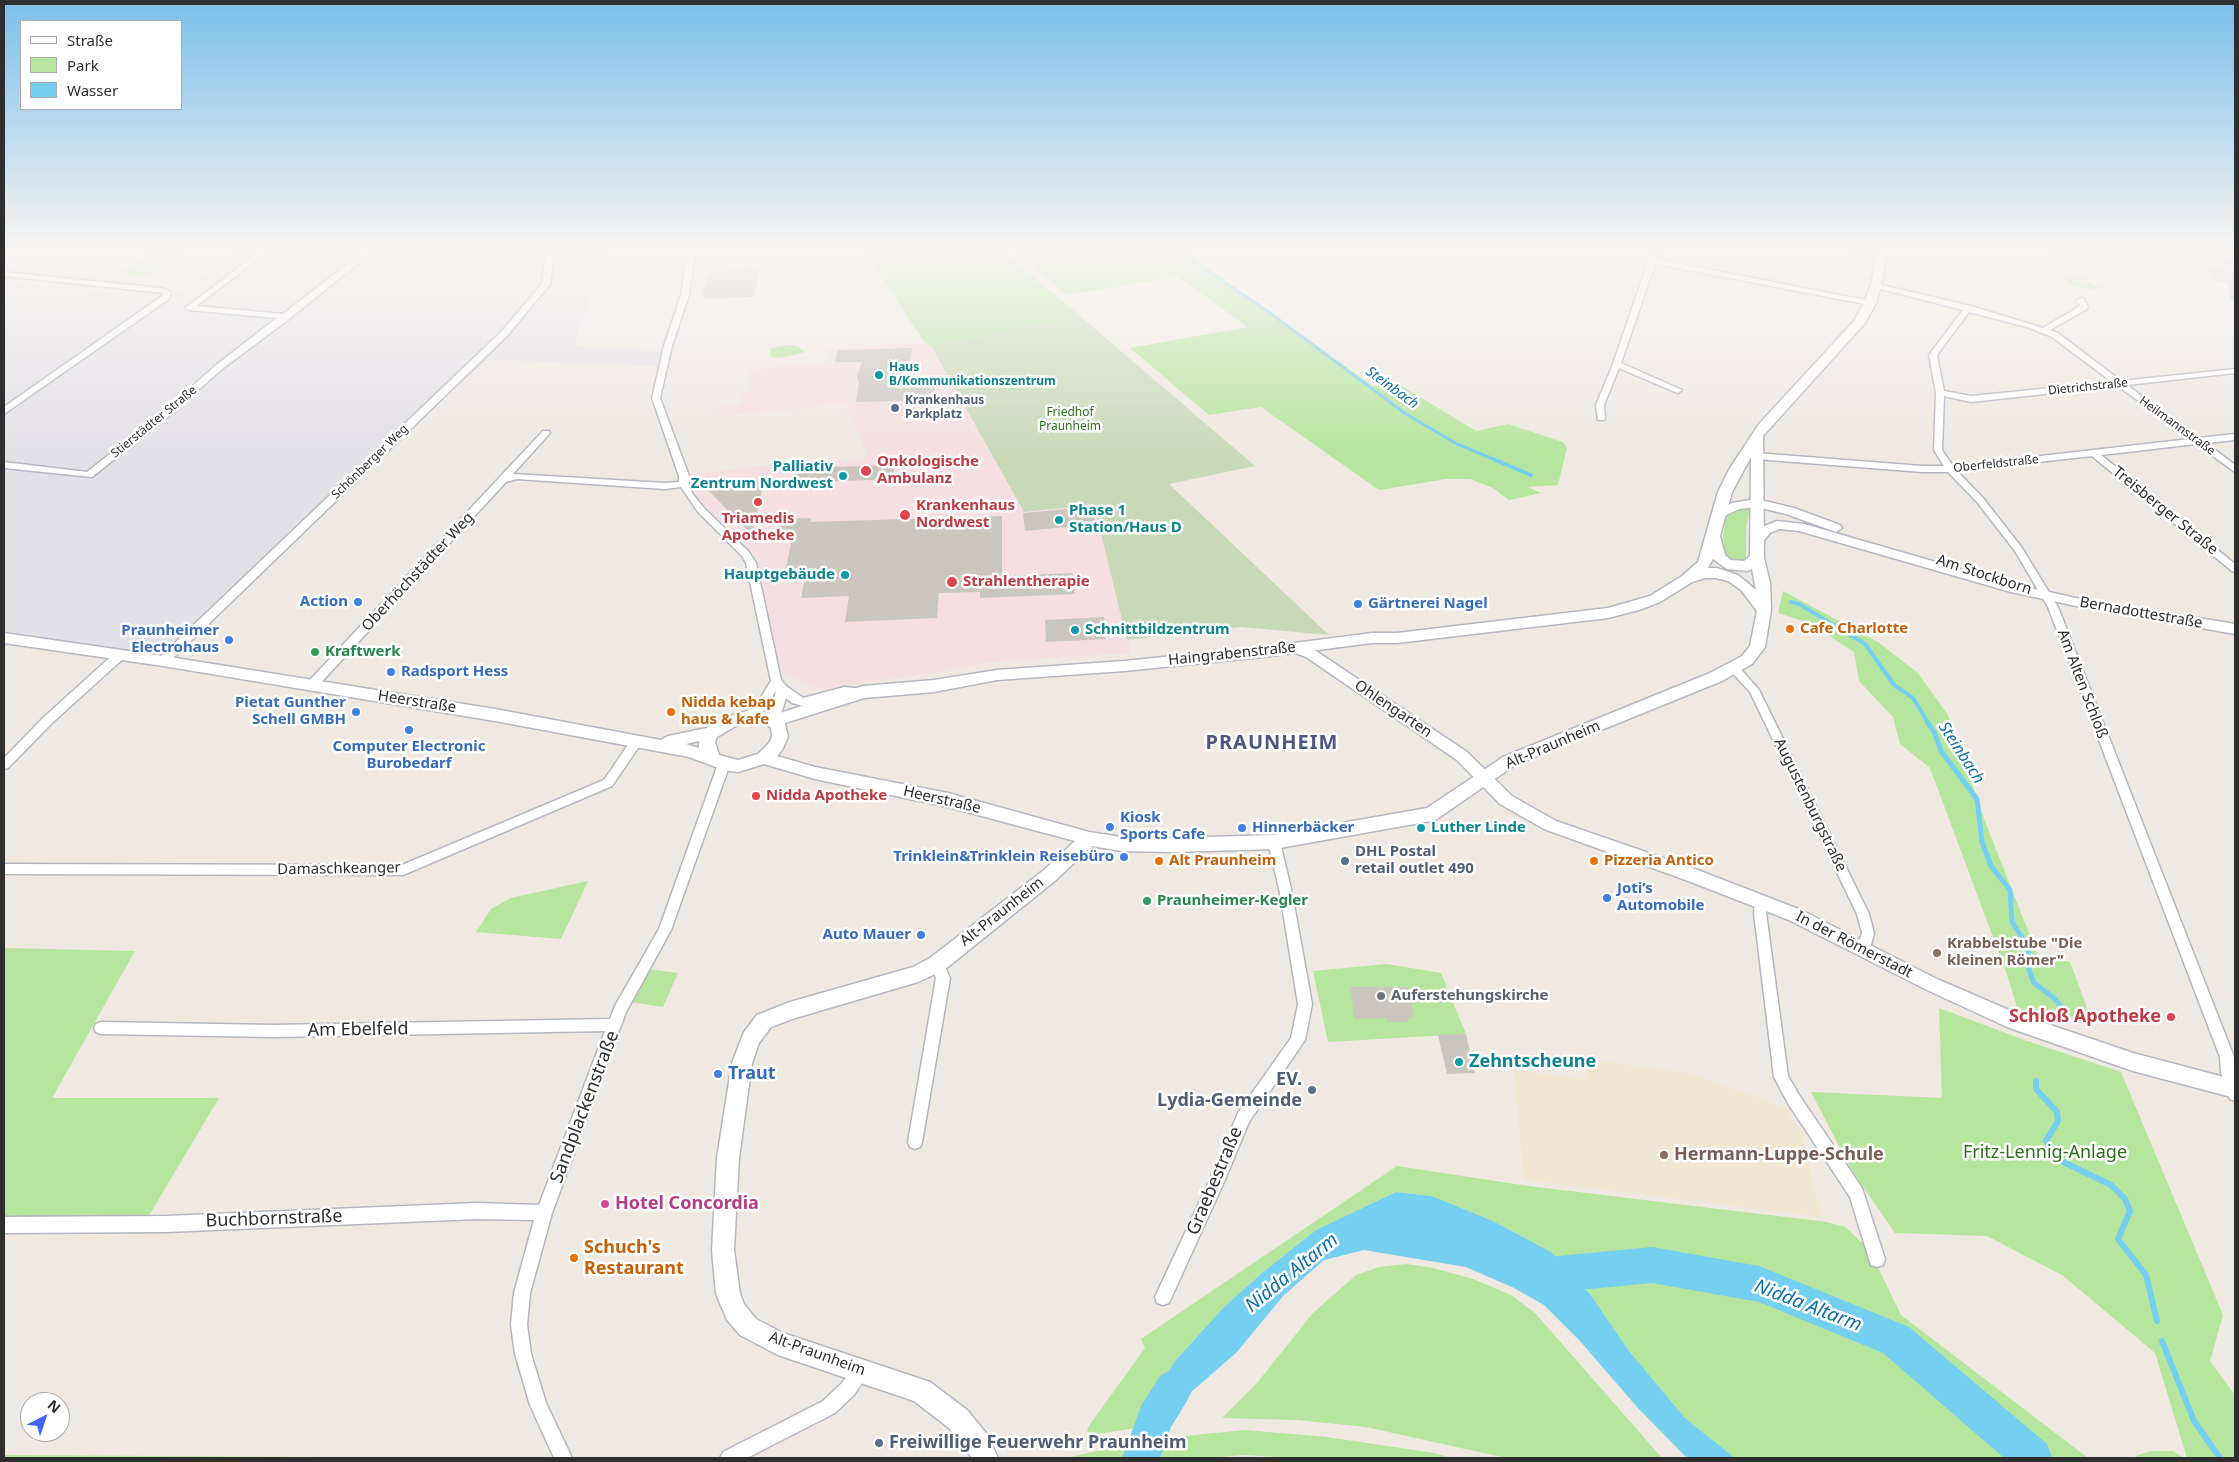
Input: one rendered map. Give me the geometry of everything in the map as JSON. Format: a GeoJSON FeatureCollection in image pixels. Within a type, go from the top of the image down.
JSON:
{"type":"FeatureCollection","features":[{"type":"Feature","properties":{"kind":"main road"},"geometry":{"type":"LineString","coordinates":[[1687,579],[1704,564],[1714,536],[1725,492],[1733,474],[1763,427],[1862,318]]}},
{"type":"Feature","properties":{"kind":"main road","name":"Alt-Praunheim"},"geometry":{"type":"LineString","coordinates":[[986,1458],[977,1442],[958,1419],[935,1400],[906,1385],[778,1343],[748,1327],[735,1312],[728,1294],[724,1240],[728,1158],[742,1062],[751,1038],[764,1021],[790,1011],[918,974],[937,964],[1050,875],[1089,839],[1121,844],[1175,845],[1274,842],[1431,814],[1509,762],[1734,669],[1747,660],[1756,647],[1764,610],[1763,583],[1757,558],[1757,436]]}},
{"type":"Feature","properties":{"kind":"main road"},"geometry":{"type":"LineString","coordinates":[[1714,536],[1718,557],[1727,564],[1747,566],[1757,558]]}},
{"type":"Feature","properties":{"kind":"main road"},"geometry":{"type":"LineString","coordinates":[[1687,579],[1704,573],[1717,573],[1734,578],[1746,588],[1764,610]]}},
{"type":"Feature","properties":{"kind":"main road","name":"Haingrabenstraße"},"geometry":{"type":"LineString","coordinates":[[774,720],[863,692],[934,686],[997,675],[1124,666],[1608,613],[1634,607],[1655,599],[1687,579]]}},
{"type":"Feature","properties":{"kind":"main road","name":"Heerstraße"},"geometry":{"type":"LineString","coordinates":[[4,638],[163,660],[495,714],[691,751],[718,761]]}},
{"type":"Feature","properties":{"kind":"main road"},"geometry":{"type":"LineString","coordinates":[[636,742],[673,742],[711,733],[730,722],[750,716],[766,717],[774,720],[779,727],[780,737],[772,752],[764,758],[738,766],[718,761],[708,750],[707,742],[711,733]]}},
{"type":"Feature","properties":{"kind":"main road","name":"Heerstraße"},"geometry":{"type":"LineString","coordinates":[[764,758],[815,773],[957,802],[1051,826],[1089,839]]}},
{"type":"Feature","properties":{"kind":"street"},"geometry":{"type":"LineString","coordinates":[[4,411],[136,318]]}},
{"type":"Feature","properties":{"kind":"street","name":"Stierstädter Straße"},"geometry":{"type":"LineString","coordinates":[[4,465],[89,475],[172,409],[219,367],[284,318]]}},
{"type":"Feature","properties":{"kind":"street","name":"Schönberger Weg"},"geometry":{"type":"LineString","coordinates":[[163,660],[504,334],[517,318]]}},
{"type":"Feature","properties":{"kind":"street"},"geometry":{"type":"LineString","coordinates":[[677,318],[668,346],[656,398],[684,476],[684,484],[701,510],[746,554],[751,563],[779,685],[779,706],[774,720]]}},
{"type":"Feature","properties":{"kind":"street"},"geometry":{"type":"LineString","coordinates":[[1601,418],[1600,405],[1633,318]]}},
{"type":"Feature","properties":{"kind":"street","name":"Am Alten Schloß"},"geometry":{"type":"LineString","coordinates":[[1960,318],[1933,355],[1940,393],[1938,450],[1950,468],[1980,500],[2019,550],[2056,616],[2227,1057],[2233,1083]]}},
{"type":"Feature","properties":{"kind":"street","name":"Heilmannstraße"},"geometry":{"type":"LineString","coordinates":[[2004,318],[2056,335],[2235,469]]}},
{"type":"Feature","properties":{"kind":"street"},"geometry":{"type":"LineString","coordinates":[[2045,330],[2065,318]]}},
{"type":"Feature","properties":{"kind":"street"},"geometry":{"type":"LineString","coordinates":[[1617,364],[1678,390]]}},
{"type":"Feature","properties":{"kind":"street","name":"Dietrichstraße"},"geometry":{"type":"LineString","coordinates":[[1940,393],[1971,399],[2235,371]]}},
{"type":"Feature","properties":{"kind":"street","name":"Oberhöchstädter Weg"},"geometry":{"type":"LineString","coordinates":[[312,685],[546,433]]}},
{"type":"Feature","properties":{"kind":"street","name":"Oberfeldstraße"},"geometry":{"type":"LineString","coordinates":[[1756,456],[1922,469],[1950,468],[2095,454],[2235,437]]}},
{"type":"Feature","properties":{"kind":"street","name":"Treisberger Straße"},"geometry":{"type":"LineString","coordinates":[[2095,454],[2235,568]]}},
{"type":"Feature","properties":{"kind":"street"},"geometry":{"type":"LineString","coordinates":[[503,480],[517,476],[665,486],[684,484]]}},
{"type":"Feature","properties":{"kind":"street","name":"Am Stockborn"},"geometry":{"type":"LineString","coordinates":[[1718,515],[1736,506],[1757,503],[1790,511],[1842,530],[1959,566],[2046,596]]}},
{"type":"Feature","properties":{"kind":"street","name":"Am Stockborn"},"geometry":{"type":"LineString","coordinates":[[1757,540],[1766,530],[1776,525],[1800,527],[2011,588],[2046,596]]}},
{"type":"Feature","properties":{"kind":"street","name":"Bernadottestraße"},"geometry":{"type":"LineString","coordinates":[[2046,596],[2235,629]]}},
{"type":"Feature","properties":{"kind":"street","name":"Ohlengarten"},"geometry":{"type":"LineString","coordinates":[[1295,648],[1311,654],[1457,752],[1486,778]]}},
{"type":"Feature","properties":{"kind":"street"},"geometry":{"type":"LineString","coordinates":[[4,766],[48,720],[120,655]]}},
{"type":"Feature","properties":{"kind":"street","name":"Augustenburgstraße"},"geometry":{"type":"LineString","coordinates":[[1734,669],[1754,690],[1863,914],[1868,933],[1864,949]]}},
{"type":"Feature","properties":{"kind":"street"},"geometry":{"type":"LineString","coordinates":[[779,685],[796,700],[803,702],[844,691],[863,692]]}},
{"type":"Feature","properties":{"kind":"street"},"geometry":{"type":"LineString","coordinates":[[750,716],[779,685]]}},
{"type":"Feature","properties":{"kind":"street","name":"Damaschkeanger"},"geometry":{"type":"LineString","coordinates":[[4,869],[403,870],[608,783],[636,742]]}},
{"type":"Feature","properties":{"kind":"street","name":"Sandplackenstraße"},"geometry":{"type":"LineString","coordinates":[[563,1458],[538,1405],[523,1354],[518,1325],[522,1293],[544,1213],[616,1025],[620,1010],[664,930],[718,761]]}},
{"type":"Feature","properties":{"kind":"street","name":"In der Römerstadt"},"geometry":{"type":"LineString","coordinates":[[1486,778],[1506,800],[1550,825],[1761,901],[1812,922],[1931,984],[2013,1021],[2133,1062],[2233,1083]]}},
{"type":"Feature","properties":{"kind":"street","name":"Graebestraße"},"geometry":{"type":"LineString","coordinates":[[1163,1297],[1220,1177],[1243,1118],[1298,1040],[1305,1004],[1286,893],[1274,842]]}},
{"type":"Feature","properties":{"kind":"street"},"geometry":{"type":"LineString","coordinates":[[1761,901],[1760,913],[1781,1077],[1794,1100],[1857,1193],[1877,1259]]}},
{"type":"Feature","properties":{"kind":"street"},"geometry":{"type":"LineString","coordinates":[[915,1142],[943,978],[937,964]]}},
{"type":"Feature","properties":{"kind":"street","name":"Am Ebelfeld"},"geometry":{"type":"LineString","coordinates":[[100,1028],[274,1031],[616,1025]]}},
{"type":"Feature","properties":{"kind":"street","name":"Buchbornstraße"},"geometry":{"type":"LineString","coordinates":[[4,1225],[166,1224],[477,1211],[544,1213]]}},
{"type":"Feature","properties":{"kind":"street"},"geometry":{"type":"LineString","coordinates":[[730,1458],[829,1408],[848,1389],[861,1370]]}},
{"type":"Feature","properties":{"kind":"shaded area"},"geometry":{"type":"Polygon","coordinates":[[[4,318],[583,318],[574,346],[666,352],[661,366],[487,360],[153,660],[4,639],[4,318]]]}},
{"type":"Feature","properties":{"kind":"shaded area","name":"Krankenhaus Nordwest"},"geometry":{"type":"Polygon","coordinates":[[[925,343],[931,347],[1024,512],[1094,505],[1131,653],[989,662],[936,673],[821,690],[781,672],[757,574],[760,559],[701,500],[696,494],[689,475],[793,462],[860,460],[868,456],[844,404],[721,416],[718,407],[741,404],[740,392],[748,392],[749,370],[826,363],[828,349],[925,343]]]}},
{"type":"Feature","properties":{"kind":"shaded area","name":"Hermann-Luppe-Schule"},"geometry":{"type":"Polygon","coordinates":[[[1585,1059],[1684,1073],[1684,1071],[1785,1108],[1800,1130],[1822,1217],[1524,1180],[1514,1070],[1588,1080],[1585,1059]]]}},
{"type":"Feature","properties":{"kind":"green space"},"geometry":{"type":"Polygon","coordinates":[[[908,318],[1069,318],[931,346],[925,343],[908,318]]]}},
{"type":"Feature","properties":{"kind":"green space","name":"Friedhof Praunheim"},"geometry":{"type":"Polygon","coordinates":[[[1069,318],[1083,318],[1255,466],[1169,484],[1329,635],[1241,627],[1127,640],[1094,505],[1024,512],[931,346],[1069,318]]]}},
{"type":"Feature","properties":{"kind":"green space"},"geometry":{"type":"Polygon","coordinates":[[[1236,318],[1278,318],[1373,386],[1400,385],[1476,431],[1508,424],[1563,442],[1567,448],[1558,485],[1528,487],[1541,493],[1509,500],[1493,488],[1470,479],[1446,479],[1379,490],[1261,407],[1209,415],[1130,348],[1248,327],[1236,318]]]}},
{"type":"Feature","properties":{"kind":"green space"},"geometry":{"type":"Polygon","coordinates":[[[788,345],[797,346],[805,352],[781,358],[772,357],[769,354],[772,348],[788,345]]]}},
{"type":"Feature","properties":{"kind":"green space"},"geometry":{"type":"Polygon","coordinates":[[[1744,507],[1750,509],[1746,528],[1746,561],[1732,562],[1721,553],[1726,515],[1744,507]]]}},
{"type":"Feature","properties":{"kind":"green space"},"geometry":{"type":"Polygon","coordinates":[[[1783,591],[1878,642],[1918,673],[1948,715],[1986,824],[2038,956],[2070,962],[2092,1021],[2019,1013],[2006,972],[1930,768],[1900,744],[1893,717],[1859,681],[1854,652],[1809,623],[1778,613],[1783,591]]]}},
{"type":"Feature","properties":{"kind":"green space"},"geometry":{"type":"Polygon","coordinates":[[[588,881],[561,939],[476,932],[491,909],[511,898],[588,881]]]}},
{"type":"Feature","properties":{"kind":"green space"},"geometry":{"type":"Polygon","coordinates":[[[4,948],[135,951],[52,1098],[219,1098],[138,1234],[4,1226],[4,948]]]}},
{"type":"Feature","properties":{"kind":"green space"},"geometry":{"type":"Polygon","coordinates":[[[1387,964],[1441,973],[1466,1034],[1328,1042],[1313,971],[1387,964]]]}},
{"type":"Feature","properties":{"kind":"green space"},"geometry":{"type":"Polygon","coordinates":[[[647,969],[678,973],[663,1007],[631,1002],[647,969]]]}},
{"type":"Feature","properties":{"kind":"green space","name":"Fritz-Lennig-Anlage"},"geometry":{"type":"Polygon","coordinates":[[[1939,1008],[2027,1041],[2121,1072],[2223,1315],[2210,1361],[2235,1395],[2235,1458],[2187,1458],[2155,1353],[2062,1275],[1987,1236],[1895,1233],[1851,1169],[1811,1092],[1942,1098],[1939,1008]]]}},
{"type":"Feature","properties":{"kind":"green space"},"geometry":{"type":"Polygon","coordinates":[[[1397,1166],[1528,1186],[1827,1222],[1845,1227],[1869,1249],[1901,1315],[2088,1458],[1735,1458],[1685,1418],[1629,1351],[1590,1294],[1551,1252],[1493,1221],[1432,1196],[1396,1192],[1316,1230],[1262,1273],[1224,1307],[1176,1360],[1144,1407],[1156,1425],[1090,1435],[1087,1430],[1091,1423],[1145,1348],[1141,1339],[1397,1166]]]}},
{"type":"Feature","properties":{"kind":"green space"},"geometry":{"type":"Polygon","coordinates":[[[1407,1264],[1433,1268],[1473,1279],[1511,1295],[1535,1313],[1662,1458],[1506,1458],[1366,1427],[1297,1420],[1222,1418],[1257,1383],[1313,1313],[1356,1275],[1379,1267],[1407,1264]]]}},
{"type":"Feature","properties":{"kind":"green space"},"geometry":{"type":"Polygon","coordinates":[[[1245,1430],[1327,1437],[1434,1453],[1452,1458],[1297,1458],[1243,1455],[1210,1458],[1155,1458],[1165,1438],[1245,1430]]]}},
{"type":"Feature","properties":{"kind":"green space"},"geometry":{"type":"Polygon","coordinates":[[[1141,1442],[1136,1458],[1067,1458],[1083,1454],[1141,1442]]]}},
{"type":"Feature","properties":{"kind":"green space"},"geometry":{"type":"Polygon","coordinates":[[[2152,1451],[2173,1451],[2184,1458],[2134,1458],[2152,1451]]]}},
{"type":"Feature","properties":{"kind":"green space"},"geometry":{"type":"Polygon","coordinates":[[[4,1455],[314,1457],[314,1458],[4,1458],[4,1455]]]}},
{"type":"Feature","properties":{"kind":"water"},"geometry":{"type":"Polygon","coordinates":[[[1396,1192],[1432,1196],[1493,1221],[1551,1252],[1590,1294],[1629,1351],[1685,1418],[1735,1458],[1687,1458],[1637,1407],[1580,1341],[1544,1305],[1514,1288],[1466,1267],[1364,1250],[1324,1260],[1284,1295],[1236,1353],[1190,1393],[1155,1417],[1146,1405],[1176,1360],[1224,1307],[1262,1273],[1316,1230],[1396,1192]]]}},
{"type":"Feature","properties":{"kind":"building"},"geometry":{"type":"Polygon","coordinates":[[[912,348],[910,361],[900,361],[901,374],[897,388],[935,387],[933,400],[856,402],[859,382],[857,376],[862,362],[835,362],[838,350],[912,348]]]}},
{"type":"Feature","properties":{"kind":"building","name":"Palliativ Zentrum Nordwest"},"geometry":{"type":"Polygon","coordinates":[[[895,465],[893,479],[791,483],[795,468],[895,465]]]}},
{"type":"Feature","properties":{"kind":"building"},"geometry":{"type":"Polygon","coordinates":[[[764,481],[752,535],[701,483],[764,481]]]}},
{"type":"Feature","properties":{"kind":"building","name":"Phase 1 Station/Haus D"},"geometry":{"type":"Polygon","coordinates":[[[1092,507],[1096,524],[1025,531],[1023,513],[1092,507]]]}},
{"type":"Feature","properties":{"kind":"building","name":"Hauptgebäude"},"geometry":{"type":"Polygon","coordinates":[[[1002,516],[1002,576],[1073,573],[1075,594],[980,598],[980,592],[939,593],[937,618],[845,622],[849,596],[801,598],[807,568],[786,568],[792,539],[774,540],[780,519],[811,518],[810,522],[1002,516]]]}},
{"type":"Feature","properties":{"kind":"building","name":"Schnittbildzentrum"},"geometry":{"type":"Polygon","coordinates":[[[1104,617],[1106,639],[1046,642],[1045,620],[1104,617]]]}},
{"type":"Feature","properties":{"kind":"building","name":"Auferstehungskirche"},"geometry":{"type":"Polygon","coordinates":[[[1350,987],[1408,987],[1414,1018],[1407,1018],[1408,1022],[1387,1022],[1387,1018],[1355,1019],[1350,987]]]}},
{"type":"Feature","properties":{"kind":"building","name":"Zehntscheune"},"geometry":{"type":"Polygon","coordinates":[[[1466,1034],[1475,1073],[1447,1074],[1438,1035],[1466,1034]]]}},
{"type":"Feature","properties":{"kind":"waterway","name":"Steinbach"},"geometry":{"type":"LineString","coordinates":[[1277,318],[1406,414],[1457,444],[1498,461]]}},
{"type":"Feature","properties":{"kind":"waterway","name":"Steinbach"},"geometry":{"type":"LineString","coordinates":[[1495,460],[1531,475]]}},
{"type":"Feature","properties":{"kind":"waterway","name":"Steinbach"},"geometry":{"type":"LineString","coordinates":[[1791,602],[1799,604],[1865,644],[1894,685],[1913,698],[1929,724]]}},
{"type":"Feature","properties":{"kind":"waterway","name":"Steinbach"},"geometry":{"type":"LineString","coordinates":[[1928,723],[1935,734],[1941,751],[1977,799],[1982,842],[1991,866],[2010,890],[2012,922],[2028,947],[2029,970],[2034,983],[2054,998],[2062,1008],[2062,1016]]}},
{"type":"Feature","properties":{"kind":"waterway","name":"Steinbach"},"geometry":{"type":"LineString","coordinates":[[2036,1081],[2036,1089],[2057,1112],[2058,1121],[2046,1141],[2057,1159],[2111,1185],[2125,1199],[2130,1211],[2118,1239],[2146,1275],[2157,1321]]}},
{"type":"Feature","properties":{"kind":"waterway","name":"Nidda Altarm"},"geometry":{"type":"LineString","coordinates":[[1538,1276],[1652,1265],[1759,1284],[1896,1340],[2033,1458]]}},
{"type":"Feature","properties":{"kind":"waterway","name":"Steinbach"},"geometry":{"type":"LineString","coordinates":[[2162,1341],[2194,1421],[2220,1458]]}},
{"type":"Feature","properties":{"kind":"waterway","name":"Nidda Altarm"},"geometry":{"type":"LineString","coordinates":[[1141,1458],[1155,1417],[1174,1388]]}},
{"type":"Feature","properties":{"kind":"place","name":"Haus B/Kommunikationszentrum"},"geometry":{"type":"Point","coordinates":[879,375]}},
{"type":"Feature","properties":{"kind":"place","name":"Krankenhaus Parkplatz"},"geometry":{"type":"Point","coordinates":[895,408]}},
{"type":"Feature","properties":{"kind":"place","name":"Onkologische Ambulanz"},"geometry":{"type":"Point","coordinates":[866,471]}},
{"type":"Feature","properties":{"kind":"place","name":"Palliativ Zentrum Nordwest"},"geometry":{"type":"Point","coordinates":[843,476]}},
{"type":"Feature","properties":{"kind":"place","name":"Triamedis Apotheke"},"geometry":{"type":"Point","coordinates":[758,502]}},
{"type":"Feature","properties":{"kind":"place","name":"Krankenhaus Nordwest"},"geometry":{"type":"Point","coordinates":[905,515]}},
{"type":"Feature","properties":{"kind":"place","name":"Phase 1 Station/Haus D"},"geometry":{"type":"Point","coordinates":[1059,520]}},
{"type":"Feature","properties":{"kind":"place","name":"Hauptgebäude"},"geometry":{"type":"Point","coordinates":[845,575]}},
{"type":"Feature","properties":{"kind":"place","name":"Strahlentherapie"},"geometry":{"type":"Point","coordinates":[952,582]}},
{"type":"Feature","properties":{"kind":"place","name":"Action"},"geometry":{"type":"Point","coordinates":[358,602]}},
{"type":"Feature","properties":{"kind":"place","name":"Gärtnerei Nagel"},"geometry":{"type":"Point","coordinates":[1358,604]}},
{"type":"Feature","properties":{"kind":"place","name":"Cafe Charlotte"},"geometry":{"type":"Point","coordinates":[1790,629]}},
{"type":"Feature","properties":{"kind":"place","name":"Schnittbildzentrum"},"geometry":{"type":"Point","coordinates":[1075,630]}},
{"type":"Feature","properties":{"kind":"place","name":"Praunheimer Electrohaus"},"geometry":{"type":"Point","coordinates":[229,640]}},
{"type":"Feature","properties":{"kind":"place","name":"Kraftwerk"},"geometry":{"type":"Point","coordinates":[315,652]}},
{"type":"Feature","properties":{"kind":"place","name":"Radsport Hess"},"geometry":{"type":"Point","coordinates":[391,672]}},
{"type":"Feature","properties":{"kind":"place","name":"Pietat Gunther Schell GMBH"},"geometry":{"type":"Point","coordinates":[356,712]}},
{"type":"Feature","properties":{"kind":"place","name":"Nidda kebap haus & kafe"},"geometry":{"type":"Point","coordinates":[671,712]}},
{"type":"Feature","properties":{"kind":"place","name":"Computer Electronic Burobedarf"},"geometry":{"type":"Point","coordinates":[409,730]}},
{"type":"Feature","properties":{"kind":"place","name":"Nidda Apotheke"},"geometry":{"type":"Point","coordinates":[756,796]}},
{"type":"Feature","properties":{"kind":"place","name":"Kiosk Sports Cafe"},"geometry":{"type":"Point","coordinates":[1110,827]}},
{"type":"Feature","properties":{"kind":"place","name":"Hinnerbäcker"},"geometry":{"type":"Point","coordinates":[1242,828]}},
{"type":"Feature","properties":{"kind":"place","name":"Luther Linde"},"geometry":{"type":"Point","coordinates":[1421,828]}},
{"type":"Feature","properties":{"kind":"place","name":"Trinklein&Trinklein Reisebüro"},"geometry":{"type":"Point","coordinates":[1124,857]}},
{"type":"Feature","properties":{"kind":"place","name":"Alt Praunheim"},"geometry":{"type":"Point","coordinates":[1159,861]}},
{"type":"Feature","properties":{"kind":"place","name":"DHL Postal retail outlet 490"},"geometry":{"type":"Point","coordinates":[1345,861]}},
{"type":"Feature","properties":{"kind":"place","name":"Pizzeria Antico"},"geometry":{"type":"Point","coordinates":[1594,861]}},
{"type":"Feature","properties":{"kind":"place","name":"Joti’s Automobile"},"geometry":{"type":"Point","coordinates":[1607,898]}},
{"type":"Feature","properties":{"kind":"place","name":"Praunheimer-Kegler"},"geometry":{"type":"Point","coordinates":[1147,901]}},
{"type":"Feature","properties":{"kind":"place","name":"Auto Mauer"},"geometry":{"type":"Point","coordinates":[921,935]}},
{"type":"Feature","properties":{"kind":"place","name":"Krabbelstube \"Die kleinen Römer\""},"geometry":{"type":"Point","coordinates":[1937,953]}},
{"type":"Feature","properties":{"kind":"place","name":"Auferstehungskirche"},"geometry":{"type":"Point","coordinates":[1381,996]}},
{"type":"Feature","properties":{"kind":"place","name":"Schloß Apotheke"},"geometry":{"type":"Point","coordinates":[2171,1017]}},
{"type":"Feature","properties":{"kind":"place","name":"Zehntscheune"},"geometry":{"type":"Point","coordinates":[1459,1062]}},
{"type":"Feature","properties":{"kind":"place","name":"Traut"},"geometry":{"type":"Point","coordinates":[718,1074]}},
{"type":"Feature","properties":{"kind":"place","name":"EV. Lydia-Gemeinde"},"geometry":{"type":"Point","coordinates":[1312,1090]}},
{"type":"Feature","properties":{"kind":"place","name":"Hermann-Luppe-Schule"},"geometry":{"type":"Point","coordinates":[1664,1155]}},
{"type":"Feature","properties":{"kind":"place","name":"Hotel Concordia"},"geometry":{"type":"Point","coordinates":[605,1204]}},
{"type":"Feature","properties":{"kind":"place","name":"Schuch's Restaurant"},"geometry":{"type":"Point","coordinates":[574,1258]}},
{"type":"Feature","properties":{"kind":"place","name":"Freiwillige Feuerwehr Praunheim"},"geometry":{"type":"Point","coordinates":[879,1443]}},
{"type":"Feature","properties":{"kind":"district","name":"PRAUNHEIM"},"geometry":{"type":"Point","coordinates":[1272,743]}}]}
